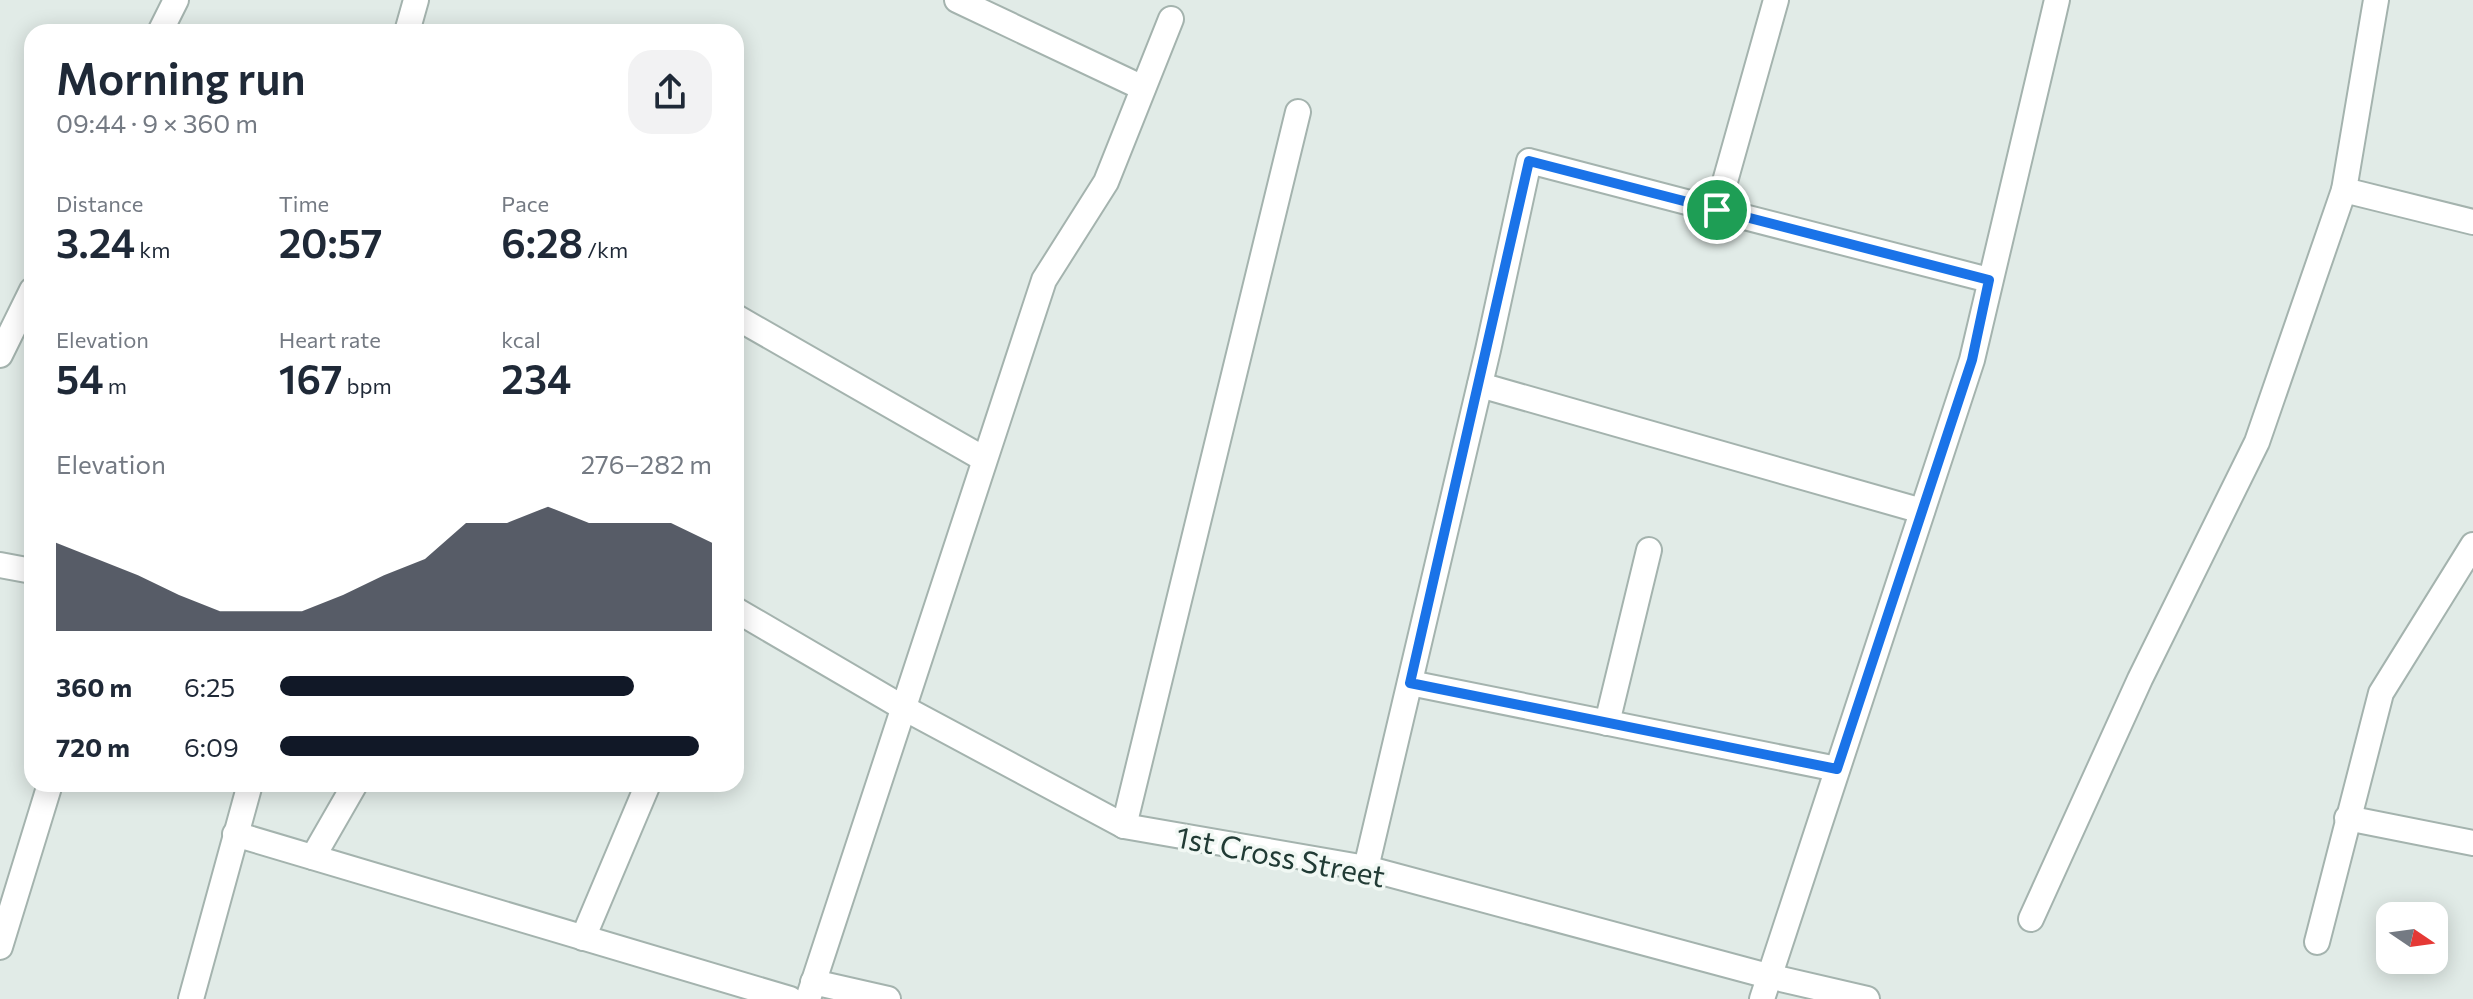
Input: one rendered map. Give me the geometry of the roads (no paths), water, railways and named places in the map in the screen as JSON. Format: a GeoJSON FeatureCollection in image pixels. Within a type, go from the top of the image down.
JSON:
{"type":"FeatureCollection","features":[{"type":"Feature","properties":{"kind":"street"},"geometry":{"type":"LineString","coordinates":[[164,24],[176,0]]}},
{"type":"Feature","properties":{"kind":"street"},"geometry":{"type":"LineString","coordinates":[[409,24],[416,0]]}},
{"type":"Feature","properties":{"kind":"street"},"geometry":{"type":"LineString","coordinates":[[957,0],[1143,88]]}},
{"type":"Feature","properties":{"kind":"street"},"geometry":{"type":"LineString","coordinates":[[1717,210],[1776,0]]}},
{"type":"Feature","properties":{"kind":"street"},"geometry":{"type":"LineString","coordinates":[[1765,988],[1972,360],[2057,0]]}},
{"type":"Feature","properties":{"kind":"street"},"geometry":{"type":"LineString","coordinates":[[2031,919],[2140,679],[2257,442],[2344,190],[2376,0]]}},
{"type":"Feature","properties":{"kind":"street"},"geometry":{"type":"LineString","coordinates":[[888,999],[811,990],[1044,280],[1106,182],[1171,19]]}},
{"type":"Feature","properties":{"kind":"street"},"geometry":{"type":"LineString","coordinates":[[1124,826],[1298,112]]}},
{"type":"Feature","properties":{"kind":"street"},"geometry":{"type":"LineString","coordinates":[[1366,868],[1480,385],[1529,161],[1989,280]]}},
{"type":"Feature","properties":{"kind":"street"},"geometry":{"type":"LineString","coordinates":[[2344,190],[2473,222]]}},
{"type":"Feature","properties":{"kind":"street"},"geometry":{"type":"LineString","coordinates":[[0,355],[24,306]]}},
{"type":"Feature","properties":{"kind":"street"},"geometry":{"type":"LineString","coordinates":[[744,322],[984,459]]}},
{"type":"Feature","properties":{"kind":"street"},"geometry":{"type":"LineString","coordinates":[[1480,385],[1922,511]]}},
{"type":"Feature","properties":{"kind":"street"},"geometry":{"type":"LineString","coordinates":[[2317,942],[2381,693],[2473,545]]}},
{"type":"Feature","properties":{"kind":"street"},"geometry":{"type":"LineString","coordinates":[[1607,723],[1649,550]]}},
{"type":"Feature","properties":{"kind":"street"},"geometry":{"type":"LineString","coordinates":[[0,565],[24,570]]}},
{"type":"Feature","properties":{"kind":"street","name":"1st Cross Street"},"geometry":{"type":"LineString","coordinates":[[744,615],[902,707],[1124,826],[1366,868],[1765,988],[1867,999]]}},
{"type":"Feature","properties":{"kind":"street"},"geometry":{"type":"LineString","coordinates":[[1410,683],[1837,769]]}},
{"type":"Feature","properties":{"kind":"street"},"geometry":{"type":"LineString","coordinates":[[0,947],[48,792]]}},
{"type":"Feature","properties":{"kind":"street"},"geometry":{"type":"LineString","coordinates":[[191,999],[248,792]]}},
{"type":"Feature","properties":{"kind":"street"},"geometry":{"type":"LineString","coordinates":[[313,857],[350,792]]}},
{"type":"Feature","properties":{"kind":"street"},"geometry":{"type":"LineString","coordinates":[[583,938],[645,792]]}},
{"type":"Feature","properties":{"kind":"street"},"geometry":{"type":"LineString","coordinates":[[2347,818],[2473,843]]}},
{"type":"Feature","properties":{"kind":"street"},"geometry":{"type":"LineString","coordinates":[[235,834],[790,999]]}}]}
